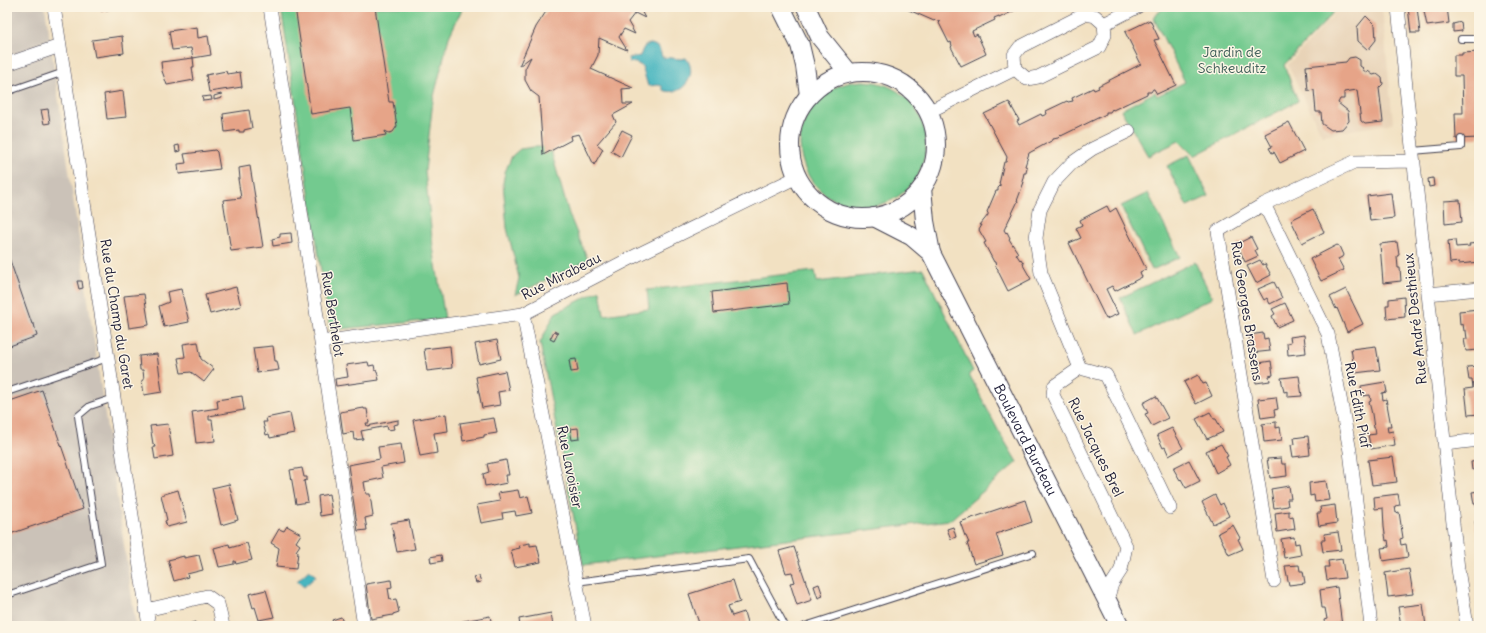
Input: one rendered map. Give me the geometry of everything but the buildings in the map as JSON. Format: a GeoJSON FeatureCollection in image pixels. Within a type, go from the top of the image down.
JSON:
{"type":"FeatureCollection","features":[{"type":"Feature","properties":{"kind":"main road"},"geometry":{"type":"LineString","coordinates":[[781,7],[800,45],[809,95]]}},
{"type":"Feature","properties":{"kind":"main road"},"geometry":{"type":"LineString","coordinates":[[806,7],[820,37],[849,73]]}},
{"type":"Feature","properties":{"kind":"main road"},"geometry":{"type":"LineString","coordinates":[[868,72],[887,76],[904,84],[918,96],[928,112],[935,131],[936,151],[931,170],[922,188],[909,202],[892,212],[874,217],[850,217],[829,209],[810,196],[797,176],[791,156],[791,134],[797,113],[809,95],[834,77],[849,73],[868,72]]}},
{"type":"Feature","properties":{"kind":"main road","name":"Boulevard Burdeau"},"geometry":{"type":"LineString","coordinates":[[922,188],[925,221],[931,253],[1120,626]]}},
{"type":"Feature","properties":{"kind":"main road","name":"Boulevard Burdeau"},"geometry":{"type":"LineString","coordinates":[[874,217],[911,236],[931,253]]}},
{"type":"Feature","properties":{"kind":"street","name":"Rue du Champ du Garet"},"geometry":{"type":"LineString","coordinates":[[54,7],[149,626]]}},
{"type":"Feature","properties":{"kind":"street","name":"Rue Berthelot"},"geometry":{"type":"LineString","coordinates":[[270,7],[364,626]]}},
{"type":"Feature","properties":{"kind":"street"},"geometry":{"type":"LineString","coordinates":[[1104,24],[1137,7]]}},
{"type":"Feature","properties":{"kind":"street","name":"Rue André Desthieux"},"geometry":{"type":"LineString","coordinates":[[1398,7],[1458,569],[1467,626]]}},
{"type":"Feature","properties":{"kind":"street"},"geometry":{"type":"LineString","coordinates":[[1085,14],[1095,16],[1104,24],[1105,35],[1099,47],[1038,77],[1027,79],[1015,69],[1014,55],[1020,47],[1085,14]]}},
{"type":"Feature","properties":{"kind":"street"},"geometry":{"type":"LineString","coordinates":[[7,64],[60,46]]}},
{"type":"Feature","properties":{"kind":"street"},"geometry":{"type":"LineString","coordinates":[[928,112],[1015,69]]}},
{"type":"Feature","properties":{"kind":"street"},"geometry":{"type":"LineString","coordinates":[[1129,131],[1092,149],[1072,163],[1054,182],[1040,210],[1036,238],[1041,273],[1080,368],[1106,375],[1170,508]]}},
{"type":"Feature","properties":{"kind":"street","name":"Rue Georges Brassens"},"geometry":{"type":"LineString","coordinates":[[1274,581],[1218,231],[1264,204],[1354,162],[1413,156]]}},
{"type":"Feature","properties":{"kind":"street","name":"Rue Mirabeau"},"geometry":{"type":"LineString","coordinates":[[321,342],[523,314],[637,255],[797,176]]}},
{"type":"Feature","properties":{"kind":"street","name":"Rue Édith Piaf"},"geometry":{"type":"LineString","coordinates":[[1264,204],[1328,334],[1350,451],[1371,626]]}},
{"type":"Feature","properties":{"kind":"street"},"geometry":{"type":"LineString","coordinates":[[1428,294],[1479,289]]}},
{"type":"Feature","properties":{"kind":"street","name":"Rue Lavoisier"},"geometry":{"type":"LineString","coordinates":[[523,314],[585,626]]}},
{"type":"Feature","properties":{"kind":"street","name":"Rue Jacques Brel"},"geometry":{"type":"LineString","coordinates":[[1080,368],[1054,386],[1053,395],[1126,546],[1121,570],[1112,584],[1107,600]]}},
{"type":"Feature","properties":{"kind":"street"},"geometry":{"type":"LineString","coordinates":[[1445,444],[1479,440]]}},
{"type":"Feature","properties":{"kind":"street"},"geometry":{"type":"LineString","coordinates":[[146,610],[207,596],[218,604],[224,626]]}},
{"type":"Feature","properties":{"kind":"lane"},"geometry":{"type":"LineString","coordinates":[[1461,39],[1479,39]]}},
{"type":"Feature","properties":{"kind":"lane"},"geometry":{"type":"LineString","coordinates":[[12,90],[64,72]]}},
{"type":"Feature","properties":{"kind":"lane"},"geometry":{"type":"LineString","coordinates":[[1413,156],[1461,147],[1461,139]]}},
{"type":"Feature","properties":{"kind":"lane"},"geometry":{"type":"LineString","coordinates":[[7,392],[108,358]]}},
{"type":"Feature","properties":{"kind":"lane"},"geometry":{"type":"LineString","coordinates":[[7,595],[101,564],[78,416],[90,406],[114,398]]}},
{"type":"Feature","properties":{"kind":"lane"},"geometry":{"type":"LineString","coordinates":[[805,626],[1033,553]]}},
{"type":"Feature","properties":{"kind":"lane"},"geometry":{"type":"LineString","coordinates":[[576,582],[749,559],[785,626]]}},
{"type":"Feature","properties":{"kind":"shaded area"},"geometry":{"type":"Polygon","coordinates":[[[7,7],[45,7],[136,626],[7,626],[7,7]]]}},
{"type":"Feature","properties":{"kind":"shaded area"},"geometry":{"type":"Polygon","coordinates":[[[1339,7],[1382,7],[1393,123],[1322,135],[1288,65],[1332,17],[1339,7]]]}},
{"type":"Feature","properties":{"kind":"green space"},"geometry":{"type":"Polygon","coordinates":[[[281,7],[463,7],[449,37],[433,100],[425,171],[433,247],[445,319],[330,330],[281,7]]]}},
{"type":"Feature","properties":{"kind":"green space","name":"Jardin de Schkeuditz"},"geometry":{"type":"Polygon","coordinates":[[[1165,7],[1337,7],[1327,20],[1284,65],[1298,101],[1194,156],[1179,141],[1148,156],[1121,110],[1155,92],[1157,96],[1185,82],[1153,17],[1165,7]]]}},
{"type":"Feature","properties":{"kind":"green space"},"geometry":{"type":"Polygon","coordinates":[[[869,81],[893,88],[908,99],[919,114],[925,132],[925,156],[919,174],[908,189],[893,200],[875,206],[857,207],[833,200],[818,189],[807,174],[801,156],[800,138],[807,114],[818,99],[833,88],[851,82],[869,81]]]}},
{"type":"Feature","properties":{"kind":"green space"},"geometry":{"type":"Polygon","coordinates":[[[550,147],[569,214],[588,260],[515,295],[519,278],[507,228],[503,183],[505,172],[512,156],[520,149],[550,147]]]}},
{"type":"Feature","properties":{"kind":"green space"},"geometry":{"type":"Polygon","coordinates":[[[1189,155],[1209,196],[1187,206],[1167,166],[1189,155]]]}},
{"type":"Feature","properties":{"kind":"green space"},"geometry":{"type":"Polygon","coordinates":[[[1148,193],[1180,257],[1152,270],[1121,206],[1148,193]]]}},
{"type":"Feature","properties":{"kind":"green space"},"geometry":{"type":"Polygon","coordinates":[[[1195,262],[1212,298],[1137,335],[1120,298],[1195,262]]]}},
{"type":"Feature","properties":{"kind":"green space"},"geometry":{"type":"Polygon","coordinates":[[[923,269],[973,371],[969,374],[998,430],[1017,462],[950,520],[583,565],[540,343],[555,313],[600,290],[604,315],[649,309],[647,290],[815,271],[817,282],[923,269]]]}},
{"type":"Feature","properties":{"kind":"water"},"geometry":{"type":"Polygon","coordinates":[[[651,44],[659,49],[662,57],[681,59],[686,58],[690,64],[691,71],[687,83],[682,88],[677,91],[670,92],[663,90],[662,86],[648,86],[642,66],[629,62],[628,58],[640,56],[645,46],[651,44]]]}},
{"type":"Feature","properties":{"kind":"water"},"geometry":{"type":"Polygon","coordinates":[[[309,570],[316,576],[304,587],[297,581],[309,570]]]}}]}
